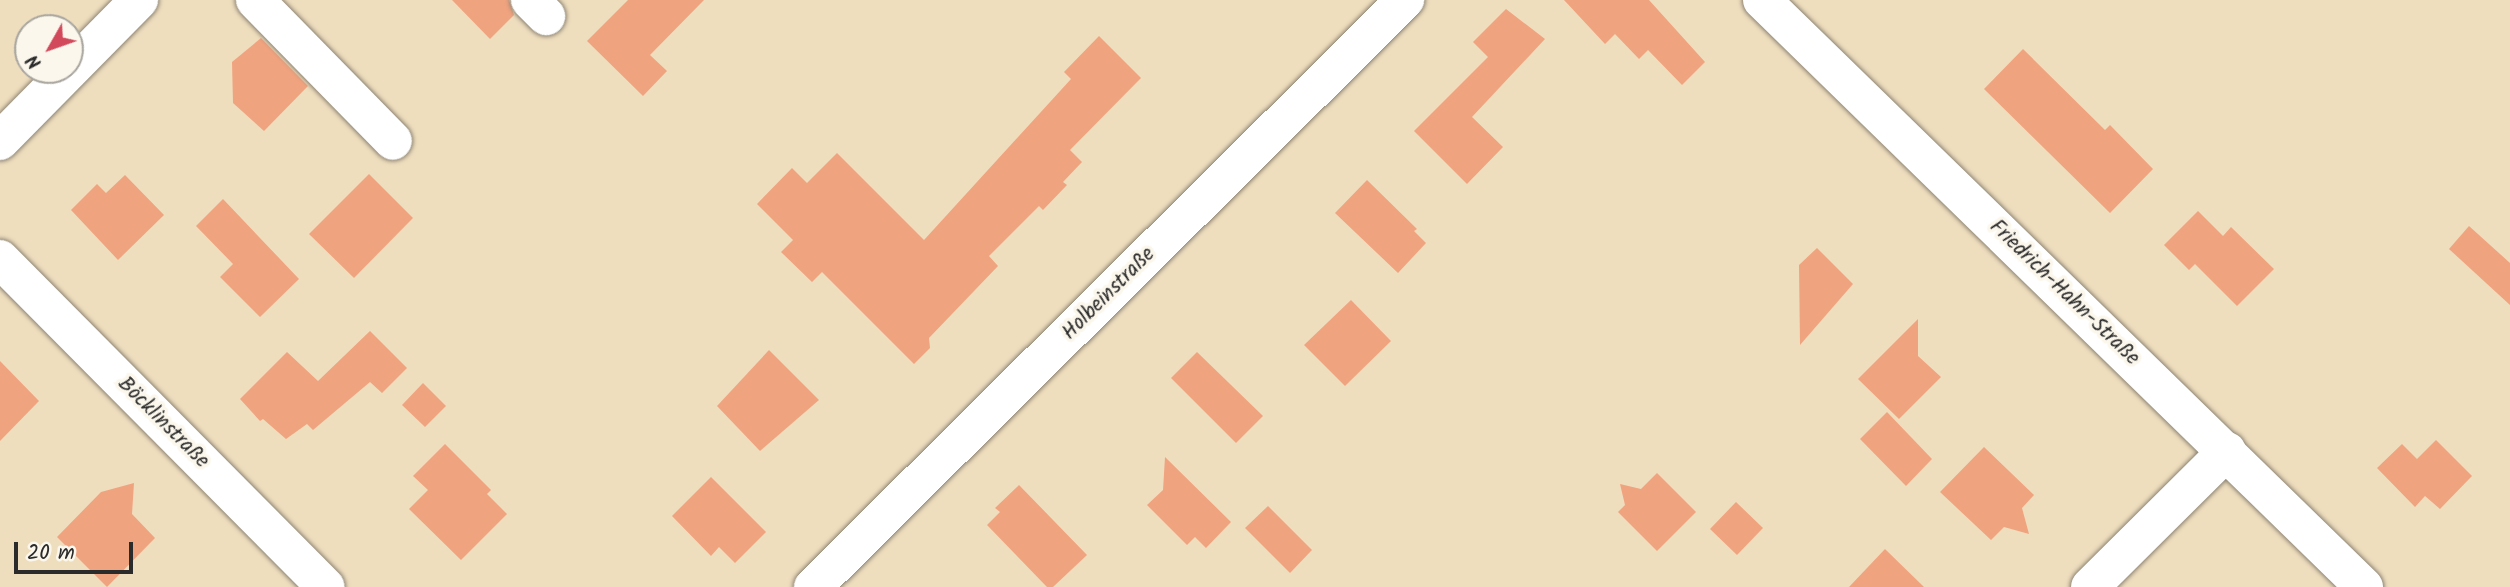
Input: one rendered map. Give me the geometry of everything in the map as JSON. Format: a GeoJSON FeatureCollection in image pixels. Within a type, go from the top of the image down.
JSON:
{"type":"FeatureCollection","features":[{"type":"Feature","properties":{"kind":"street"},"geometry":{"type":"LineString","coordinates":[[0,141],[139,0]]}},
{"type":"Feature","properties":{"kind":"street"},"geometry":{"type":"LineString","coordinates":[[255,0],[393,141]]}},
{"type":"Feature","properties":{"kind":"street","name":"Holbeinstraße"},"geometry":{"type":"LineString","coordinates":[[813,587],[1405,0]]}},
{"type":"Feature","properties":{"kind":"street","name":"Friedrich-Hahn-Straße"},"geometry":{"type":"LineString","coordinates":[[1762,0],[2364,587]]}},
{"type":"Feature","properties":{"kind":"street","name":"Böcklinstraße"},"geometry":{"type":"LineString","coordinates":[[0,259],[326,587]]}},
{"type":"Feature","properties":{"kind":"street"},"geometry":{"type":"LineString","coordinates":[[2090,587],[2227,451]]}},
{"type":"Feature","properties":{"kind":"building"},"geometry":{"type":"Polygon","coordinates":[[[452,0],[509,0],[514,15],[490,39],[452,0]]]}},
{"type":"Feature","properties":{"kind":"building"},"geometry":{"type":"Polygon","coordinates":[[[628,0],[704,0],[650,55],[667,71],[643,96],[587,41],[628,0]]]}},
{"type":"Feature","properties":{"kind":"building"},"geometry":{"type":"Polygon","coordinates":[[[1564,0],[1649,0],[1705,62],[1682,85],[1648,50],[1639,59],[1615,34],[1605,44],[1564,0]]]}},
{"type":"Feature","properties":{"kind":"building"},"geometry":{"type":"Polygon","coordinates":[[[1506,9],[1545,39],[1472,117],[1503,147],[1467,184],[1414,131],[1488,57],[1473,42],[1506,9]]]}},
{"type":"Feature","properties":{"kind":"building"},"geometry":{"type":"Polygon","coordinates":[[[1099,36],[1141,78],[1070,150],[1082,162],[1063,182],[1067,185],[1043,210],[1039,206],[989,256],[998,266],[929,338],[930,348],[914,364],[822,272],[812,282],[781,252],[793,240],[757,204],[792,168],[807,183],[837,153],[924,240],[1071,79],[1064,72],[1099,36]]]}},
{"type":"Feature","properties":{"kind":"building"},"geometry":{"type":"Polygon","coordinates":[[[261,38],[308,86],[264,131],[233,103],[232,62],[261,38]]]}},
{"type":"Feature","properties":{"kind":"building"},"geometry":{"type":"Polygon","coordinates":[[[2023,49],[2105,130],[2110,125],[2153,169],[2110,213],[1984,89],[2023,49]]]}},
{"type":"Feature","properties":{"kind":"building"},"geometry":{"type":"Polygon","coordinates":[[[369,174],[413,218],[354,278],[309,234],[369,174]]]}},
{"type":"Feature","properties":{"kind":"building"},"geometry":{"type":"Polygon","coordinates":[[[125,175],[164,215],[118,260],[71,210],[97,184],[106,193],[125,175]]]}},
{"type":"Feature","properties":{"kind":"building"},"geometry":{"type":"Polygon","coordinates":[[[1367,180],[1417,229],[1414,231],[1426,243],[1398,273],[1335,213],[1367,180]]]}},
{"type":"Feature","properties":{"kind":"building"},"geometry":{"type":"Polygon","coordinates":[[[223,199],[299,279],[260,317],[220,277],[233,264],[196,226],[223,199]]]}},
{"type":"Feature","properties":{"kind":"building"},"geometry":{"type":"Polygon","coordinates":[[[2198,211],[2223,236],[2231,227],[2274,269],[2237,306],[2195,264],[2189,270],[2164,245],[2198,211]]]}},
{"type":"Feature","properties":{"kind":"building"},"geometry":{"type":"Polygon","coordinates":[[[2469,226],[2510,263],[2510,305],[2449,249],[2469,226]]]}},
{"type":"Feature","properties":{"kind":"building"},"geometry":{"type":"Polygon","coordinates":[[[1817,248],[1853,284],[1800,345],[1799,265],[1817,248]]]}},
{"type":"Feature","properties":{"kind":"building"},"geometry":{"type":"Polygon","coordinates":[[[1351,300],[1391,341],[1345,386],[1304,345],[1351,300]]]}},
{"type":"Feature","properties":{"kind":"building"},"geometry":{"type":"Polygon","coordinates":[[[1918,319],[1918,356],[1941,377],[1899,419],[1858,379],[1918,319]]]}},
{"type":"Feature","properties":{"kind":"building"},"geometry":{"type":"Polygon","coordinates":[[[370,331],[407,368],[382,393],[370,382],[313,430],[307,424],[286,439],[263,419],[260,421],[240,399],[287,352],[318,381],[370,331]]]}},
{"type":"Feature","properties":{"kind":"building"},"geometry":{"type":"Polygon","coordinates":[[[769,350],[819,400],[760,451],[717,406],[769,350]]]}},
{"type":"Feature","properties":{"kind":"building"},"geometry":{"type":"Polygon","coordinates":[[[1197,352],[1263,416],[1236,443],[1171,378],[1197,352]]]}},
{"type":"Feature","properties":{"kind":"building"},"geometry":{"type":"Polygon","coordinates":[[[0,361],[39,401],[0,441],[0,361]]]}},
{"type":"Feature","properties":{"kind":"building"},"geometry":{"type":"Polygon","coordinates":[[[423,383],[446,406],[425,427],[402,405],[423,383]]]}},
{"type":"Feature","properties":{"kind":"building"},"geometry":{"type":"Polygon","coordinates":[[[1887,412],[1932,459],[1906,486],[1860,439],[1887,412]]]}},
{"type":"Feature","properties":{"kind":"building"},"geometry":{"type":"Polygon","coordinates":[[[2436,440],[2472,476],[2440,509],[2425,496],[2415,507],[2377,468],[2402,444],[2417,459],[2436,440]]]}},
{"type":"Feature","properties":{"kind":"building"},"geometry":{"type":"Polygon","coordinates":[[[445,444],[491,490],[487,494],[507,514],[461,560],[409,509],[428,490],[413,476],[445,444]]]}},
{"type":"Feature","properties":{"kind":"building"},"geometry":{"type":"Polygon","coordinates":[[[1984,447],[2034,495],[2022,508],[2029,534],[2004,527],[1991,540],[1940,492],[1984,447]]]}},
{"type":"Feature","properties":{"kind":"building"},"geometry":{"type":"Polygon","coordinates":[[[1165,457],[1231,522],[1206,548],[1195,537],[1187,545],[1147,505],[1163,490],[1165,457]]]}},
{"type":"Feature","properties":{"kind":"building"},"geometry":{"type":"Polygon","coordinates":[[[1657,473],[1696,512],[1657,551],[1618,512],[1625,505],[1620,484],[1641,489],[1657,473]]]}},
{"type":"Feature","properties":{"kind":"building"},"geometry":{"type":"Polygon","coordinates":[[[711,477],[766,532],[735,563],[719,547],[711,556],[672,516],[711,477]]]}},
{"type":"Feature","properties":{"kind":"building"},"geometry":{"type":"Polygon","coordinates":[[[134,483],[132,514],[155,538],[107,587],[57,537],[101,492],[134,483]]]}},
{"type":"Feature","properties":{"kind":"building"},"geometry":{"type":"Polygon","coordinates":[[[1019,485],[1087,555],[1053,587],[1047,587],[987,525],[1000,512],[995,508],[1019,485]]]}},
{"type":"Feature","properties":{"kind":"building"},"geometry":{"type":"Polygon","coordinates":[[[1736,502],[1763,528],[1737,555],[1710,529],[1736,502]]]}},
{"type":"Feature","properties":{"kind":"building"},"geometry":{"type":"Polygon","coordinates":[[[1268,506],[1312,550],[1290,573],[1245,528],[1268,506]]]}},
{"type":"Feature","properties":{"kind":"building"},"geometry":{"type":"Polygon","coordinates":[[[1885,549],[1924,587],[1849,587],[1885,549]]]}}]}
